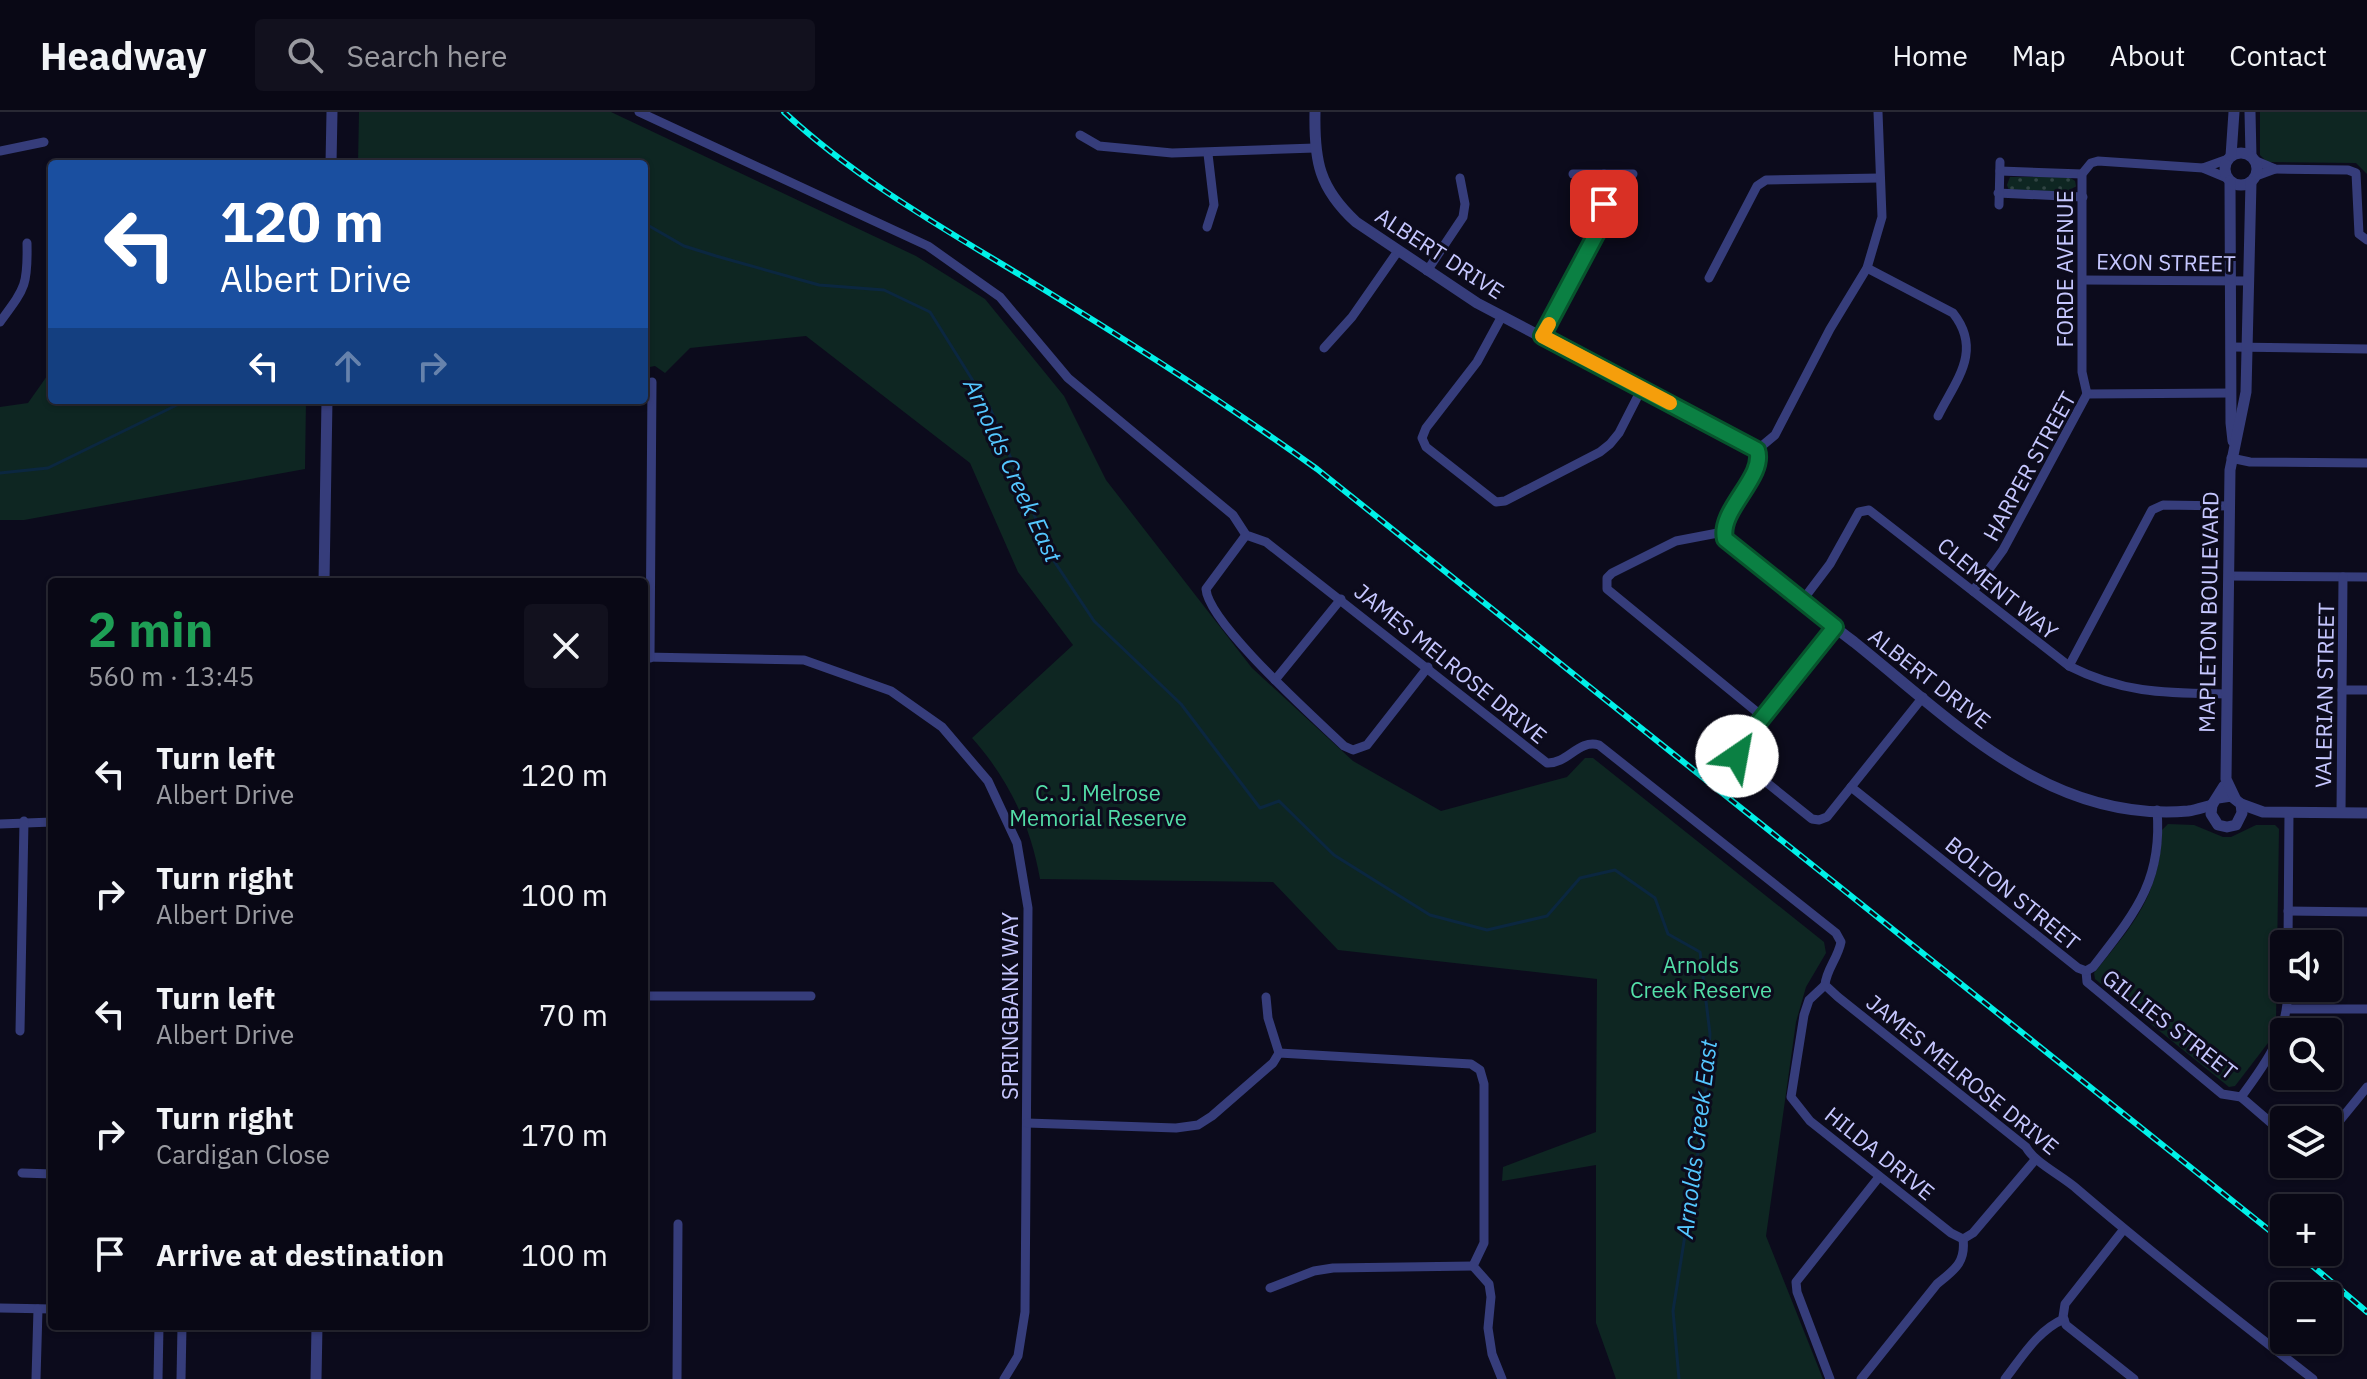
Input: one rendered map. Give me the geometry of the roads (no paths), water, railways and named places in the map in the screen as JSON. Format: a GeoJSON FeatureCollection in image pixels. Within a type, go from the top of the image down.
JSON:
{"type":"FeatureCollection","features":[{"type":"Feature","properties":{"kind":"street"},"geometry":{"type":"LineString","coordinates":[[331,160],[332,112]]}},
{"type":"Feature","properties":{"kind":"street","name":"JAMES MELROSE DRIVE"},"geometry":{"type":"LineString","coordinates":[[639,112],[909,236],[968,273],[1000,297],[1068,378],[1233,515],[1246,535],[1266,542],[1547,763],[1562,761],[1587,744],[1599,745],[1828,926],[1841,942],[1825,985],[2026,1147],[2035,1160],[2055,1171],[2313,1379]]}},
{"type":"Feature","properties":{"kind":"street","name":"ALBERT DRIVE"},"geometry":{"type":"LineString","coordinates":[[1315,112],[1315,148],[1319,169],[1339,207],[1356,222],[1427,271],[1502,316],[1757,450]]}},
{"type":"Feature","properties":{"kind":"street"},"geometry":{"type":"LineString","coordinates":[[1763,717],[1607,589],[1607,578],[1676,541],[1723,532],[1759,462],[1757,450],[1775,435],[1830,329],[1867,268],[1882,217],[1878,112]]}},
{"type":"Feature","properties":{"kind":"street"},"geometry":{"type":"LineString","coordinates":[[2234,112],[2225,168],[2229,179],[2240,185],[2275,169]]}},
{"type":"Feature","properties":{"kind":"street"},"geometry":{"type":"LineString","coordinates":[[2250,112],[2253,179]]}},
{"type":"Feature","properties":{"kind":"street"},"geometry":{"type":"LineString","coordinates":[[1080,135],[1099,146],[1172,153],[1315,148]]}},
{"type":"Feature","properties":{"kind":"street"},"geometry":{"type":"LineString","coordinates":[[0,151],[44,142]]}},
{"type":"Feature","properties":{"kind":"street"},"geometry":{"type":"LineString","coordinates":[[2229,158],[2241,153],[2275,169],[2348,170],[2356,173],[2359,234],[2367,240]]}},
{"type":"Feature","properties":{"kind":"street"},"geometry":{"type":"LineString","coordinates":[[1207,227],[1214,205],[1208,154]]}},
{"type":"Feature","properties":{"kind":"street","name":"FORDE AVENUE"},"geometry":{"type":"LineString","coordinates":[[2203,168],[2229,158]]}},
{"type":"Feature","properties":{"kind":"street","name":"FORDE AVENUE"},"geometry":{"type":"LineString","coordinates":[[2087,394],[2082,372],[2082,174],[2091,163],[2098,161],[2203,168],[2229,179]]}},
{"type":"Feature","properties":{"kind":"street"},"geometry":{"type":"LineString","coordinates":[[1999,205],[2000,167],[2082,174]]}},
{"type":"Feature","properties":{"kind":"street"},"geometry":{"type":"LineString","coordinates":[[1573,174],[1633,174]]}},
{"type":"Feature","properties":{"kind":"street"},"geometry":{"type":"LineString","coordinates":[[1542,336],[1599,229],[1604,204],[1604,174]]}},
{"type":"Feature","properties":{"kind":"street"},"geometry":{"type":"LineString","coordinates":[[1427,271],[1463,217],[1465,204],[1460,178]]}},
{"type":"Feature","properties":{"kind":"street"},"geometry":{"type":"LineString","coordinates":[[1709,278],[1757,186],[1766,180],[1880,178]]}},
{"type":"Feature","properties":{"kind":"street","name":"MAPLETON BOULEVARD"},"geometry":{"type":"LineString","coordinates":[[2215,802],[2225,782],[2227,694],[2232,452],[2229,179]]}},
{"type":"Feature","properties":{"kind":"street","name":"MAPLETON BOULEVARD"},"geometry":{"type":"LineString","coordinates":[[2232,452],[2244,409],[2253,179]]}},
{"type":"Feature","properties":{"kind":"street"},"geometry":{"type":"LineString","coordinates":[[1998,193],[2083,197]]}},
{"type":"Feature","properties":{"kind":"street"},"geometry":{"type":"LineString","coordinates":[[0,322],[27,278],[27,243]]}},
{"type":"Feature","properties":{"kind":"street"},"geometry":{"type":"LineString","coordinates":[[1324,348],[1352,317],[1398,251]]}},
{"type":"Feature","properties":{"kind":"street"},"geometry":{"type":"LineString","coordinates":[[1867,268],[1953,313],[1967,335],[1967,358],[1938,416]]}},
{"type":"Feature","properties":{"kind":"street","name":"EXON STREET"},"geometry":{"type":"LineString","coordinates":[[2083,280],[2249,281]]}},
{"type":"Feature","properties":{"kind":"street"},"geometry":{"type":"LineString","coordinates":[[1502,316],[1477,362],[1426,428],[1422,438],[1426,447],[1496,502],[1505,501],[1600,452],[1619,433],[1642,388]]}},
{"type":"Feature","properties":{"kind":"street"},"geometry":{"type":"LineString","coordinates":[[2231,347],[2367,349]]}},
{"type":"Feature","properties":{"kind":"street"},"geometry":{"type":"LineString","coordinates":[[648,603],[652,382]]}},
{"type":"Feature","properties":{"kind":"street","name":"HARPER STREET"},"geometry":{"type":"LineString","coordinates":[[1973,591],[2003,550],[2087,394],[2231,393]]}},
{"type":"Feature","properties":{"kind":"street"},"geometry":{"type":"LineString","coordinates":[[324,578],[327,404]]}},
{"type":"Feature","properties":{"kind":"street"},"geometry":{"type":"LineString","coordinates":[[2232,452],[2250,462],[2367,463]]}},
{"type":"Feature","properties":{"kind":"street"},"geometry":{"type":"LineString","coordinates":[[2069,666],[2152,510],[2163,505],[2229,506]]}},
{"type":"Feature","properties":{"kind":"street","name":"CLEMENT WAY"},"geometry":{"type":"LineString","coordinates":[[1802,601],[1830,564],[1859,512],[1865,509],[1873,511],[2069,666],[2094,679],[2135,690],[2227,694]]}},
{"type":"Feature","properties":{"kind":"street","name":"ALBERT DRIVE"},"geometry":{"type":"LineString","coordinates":[[1723,532],[1730,544],[2000,758],[2053,788],[2092,801],[2157,810],[2191,811],[2214,820]]}},
{"type":"Feature","properties":{"kind":"street"},"geometry":{"type":"LineString","coordinates":[[1246,535],[1206,589],[1206,595],[1240,643],[1344,746],[1353,750],[1367,745],[1428,667]]}},
{"type":"Feature","properties":{"kind":"street"},"geometry":{"type":"LineString","coordinates":[[2229,576],[2367,577]]}},
{"type":"Feature","properties":{"kind":"street","name":"VALERIAN STREET"},"geometry":{"type":"LineString","coordinates":[[2341,813],[2343,577]]}},
{"type":"Feature","properties":{"kind":"street"},"geometry":{"type":"LineString","coordinates":[[1275,680],[1341,599]]}},
{"type":"Feature","properties":{"kind":"street"},"geometry":{"type":"LineString","coordinates":[[1835,627],[1739,747],[1737,756],[1741,762],[1788,800],[1812,819],[1824,820],[1923,697]]}},
{"type":"Feature","properties":{"kind":"street","name":"SPRINGBANK WAY"},"geometry":{"type":"LineString","coordinates":[[648,658],[804,660],[891,691],[942,727],[982,774],[1017,843],[1028,908],[1025,1312],[1018,1356],[1004,1379]]}},
{"type":"Feature","properties":{"kind":"street"},"geometry":{"type":"LineString","coordinates":[[2342,690],[2367,690]]}},
{"type":"Feature","properties":{"kind":"street","name":"MAPLETON BOULEVARD"},"geometry":{"type":"LineString","coordinates":[[2225,782],[2238,801]]}},
{"type":"Feature","properties":{"kind":"street","name":"BOLTON STREET"},"geometry":{"type":"LineString","coordinates":[[1851,787],[2078,968],[2086,971],[2093,967],[2126,925],[2144,895],[2155,859],[2157,810]]}},
{"type":"Feature","properties":{"kind":"street"},"geometry":{"type":"LineString","coordinates":[[2263,812],[2226,795],[2215,802],[2214,820],[2218,825],[2227,827],[2263,812],[2367,813]]}},
{"type":"Feature","properties":{"kind":"street"},"geometry":{"type":"LineString","coordinates":[[2238,801],[2240,820]]}},
{"type":"Feature","properties":{"kind":"street","name":"ALBERT DRIVE"},"geometry":{"type":"LineString","coordinates":[[2191,811],[2215,802]]}},
{"type":"Feature","properties":{"kind":"street"},"geometry":{"type":"LineString","coordinates":[[2288,930],[2289,812]]}},
{"type":"Feature","properties":{"kind":"street"},"geometry":{"type":"LineString","coordinates":[[20,1031],[24,821]]}},
{"type":"Feature","properties":{"kind":"street"},"geometry":{"type":"LineString","coordinates":[[0,824],[48,822]]}},
{"type":"Feature","properties":{"kind":"street"},"geometry":{"type":"LineString","coordinates":[[2288,911],[2367,912]]}},
{"type":"Feature","properties":{"kind":"street","name":"GILLIES STREET"},"geometry":{"type":"LineString","coordinates":[[2086,971],[2087,982],[2222,1094],[2241,1097],[2270,1122]]}},
{"type":"Feature","properties":{"kind":"street","name":"HILDA DRIVE"},"geometry":{"type":"LineString","coordinates":[[1825,985],[1809,1000],[1804,1015],[1791,1097],[1810,1121],[1951,1233],[1963,1239]]}},
{"type":"Feature","properties":{"kind":"street"},"geometry":{"type":"LineString","coordinates":[[648,996],[811,996]]}},
{"type":"Feature","properties":{"kind":"street"},"geometry":{"type":"LineString","coordinates":[[1027,1123],[1176,1128],[1198,1125],[1273,1063],[1279,1053],[1268,1018],[1266,997]]}},
{"type":"Feature","properties":{"kind":"street"},"geometry":{"type":"LineString","coordinates":[[2241,1097],[2271,1057],[2284,1029],[2288,1002]]}},
{"type":"Feature","properties":{"kind":"street"},"geometry":{"type":"LineString","coordinates":[[2288,1009],[2367,1009]]}},
{"type":"Feature","properties":{"kind":"street"},"geometry":{"type":"LineString","coordinates":[[1279,1053],[1471,1064],[1480,1070],[1484,1084],[1484,1243],[1473,1266]]}},
{"type":"Feature","properties":{"kind":"street"},"geometry":{"type":"LineString","coordinates":[[2342,1118],[2367,1087]]}},
{"type":"Feature","properties":{"kind":"street"},"geometry":{"type":"LineString","coordinates":[[1861,1379],[1937,1284],[1950,1277],[1960,1262],[1963,1239],[1973,1233],[2035,1160]]}},
{"type":"Feature","properties":{"kind":"street"},"geometry":{"type":"LineString","coordinates":[[22,1173],[48,1174]]}},
{"type":"Feature","properties":{"kind":"street"},"geometry":{"type":"LineString","coordinates":[[1830,1379],[1796,1282],[1879,1177]]}},
{"type":"Feature","properties":{"kind":"street"},"geometry":{"type":"LineString","coordinates":[[677,1379],[678,1224]]}},
{"type":"Feature","properties":{"kind":"street"},"geometry":{"type":"LineString","coordinates":[[2124,1229],[2065,1304],[2064,1319],[2066,1325],[2134,1379]]}},
{"type":"Feature","properties":{"kind":"street"},"geometry":{"type":"LineString","coordinates":[[1270,1288],[1314,1271],[1333,1268],[1473,1266],[1489,1284],[1488,1328],[1492,1354],[1502,1379]]}},
{"type":"Feature","properties":{"kind":"street"},"geometry":{"type":"LineString","coordinates":[[0,1308],[48,1309]]}},
{"type":"Feature","properties":{"kind":"street"},"geometry":{"type":"LineString","coordinates":[[36,1379],[38,1309]]}},
{"type":"Feature","properties":{"kind":"street"},"geometry":{"type":"LineString","coordinates":[[2005,1379],[2042,1332],[2064,1319]]}},
{"type":"Feature","properties":{"kind":"street"},"geometry":{"type":"LineString","coordinates":[[158,1379],[159,1330]]}},
{"type":"Feature","properties":{"kind":"street"},"geometry":{"type":"LineString","coordinates":[[181,1379],[182,1330]]}},
{"type":"Feature","properties":{"kind":"street"},"geometry":{"type":"LineString","coordinates":[[316,1379],[317,1330]]}},
{"type":"Feature","properties":{"kind":"street"},"geometry":{"type":"LineString","coordinates":[[2293,1376],[2295,1365]]}},
{"type":"Feature","properties":{"kind":"waterway","name":"Arnolds Creek East"},"geometry":{"type":"LineString","coordinates":[[648,225],[684,246],[716,256],[819,285],[884,290],[930,312],[990,408],[1052,558],[1094,621],[1181,704],[1260,808],[1279,801],[1334,855],[1430,915],[1487,930],[1547,916],[1580,878],[1615,870],[1655,898],[1668,934],[1700,952],[1710,1034],[1704,1115],[1673,1311],[1679,1379]]}},
{"type":"Feature","properties":{"kind":"waterway","name":"Arnolds Creek East"},"geometry":{"type":"LineString","coordinates":[[0,473],[48,468],[179,404]]}},
{"type":"Feature","properties":{"kind":"railway"},"geometry":{"type":"LineString","coordinates":[[784,112],[841,160],[903,203],[1139,349],[1317,469],[2270,1231]]}},
{"type":"Feature","properties":{"kind":"railway"},"geometry":{"type":"LineString","coordinates":[[2313,1266],[2367,1312]]}},
{"type":"Feature","properties":{"kind":"park label","name":"C. J. Melrose Memorial Reserve"},"geometry":{"type":"Point","coordinates":[1098,804]}},
{"type":"Feature","properties":{"kind":"park label","name":"Arnolds Creek Reserve"},"geometry":{"type":"Point","coordinates":[1701,976]}}]}
